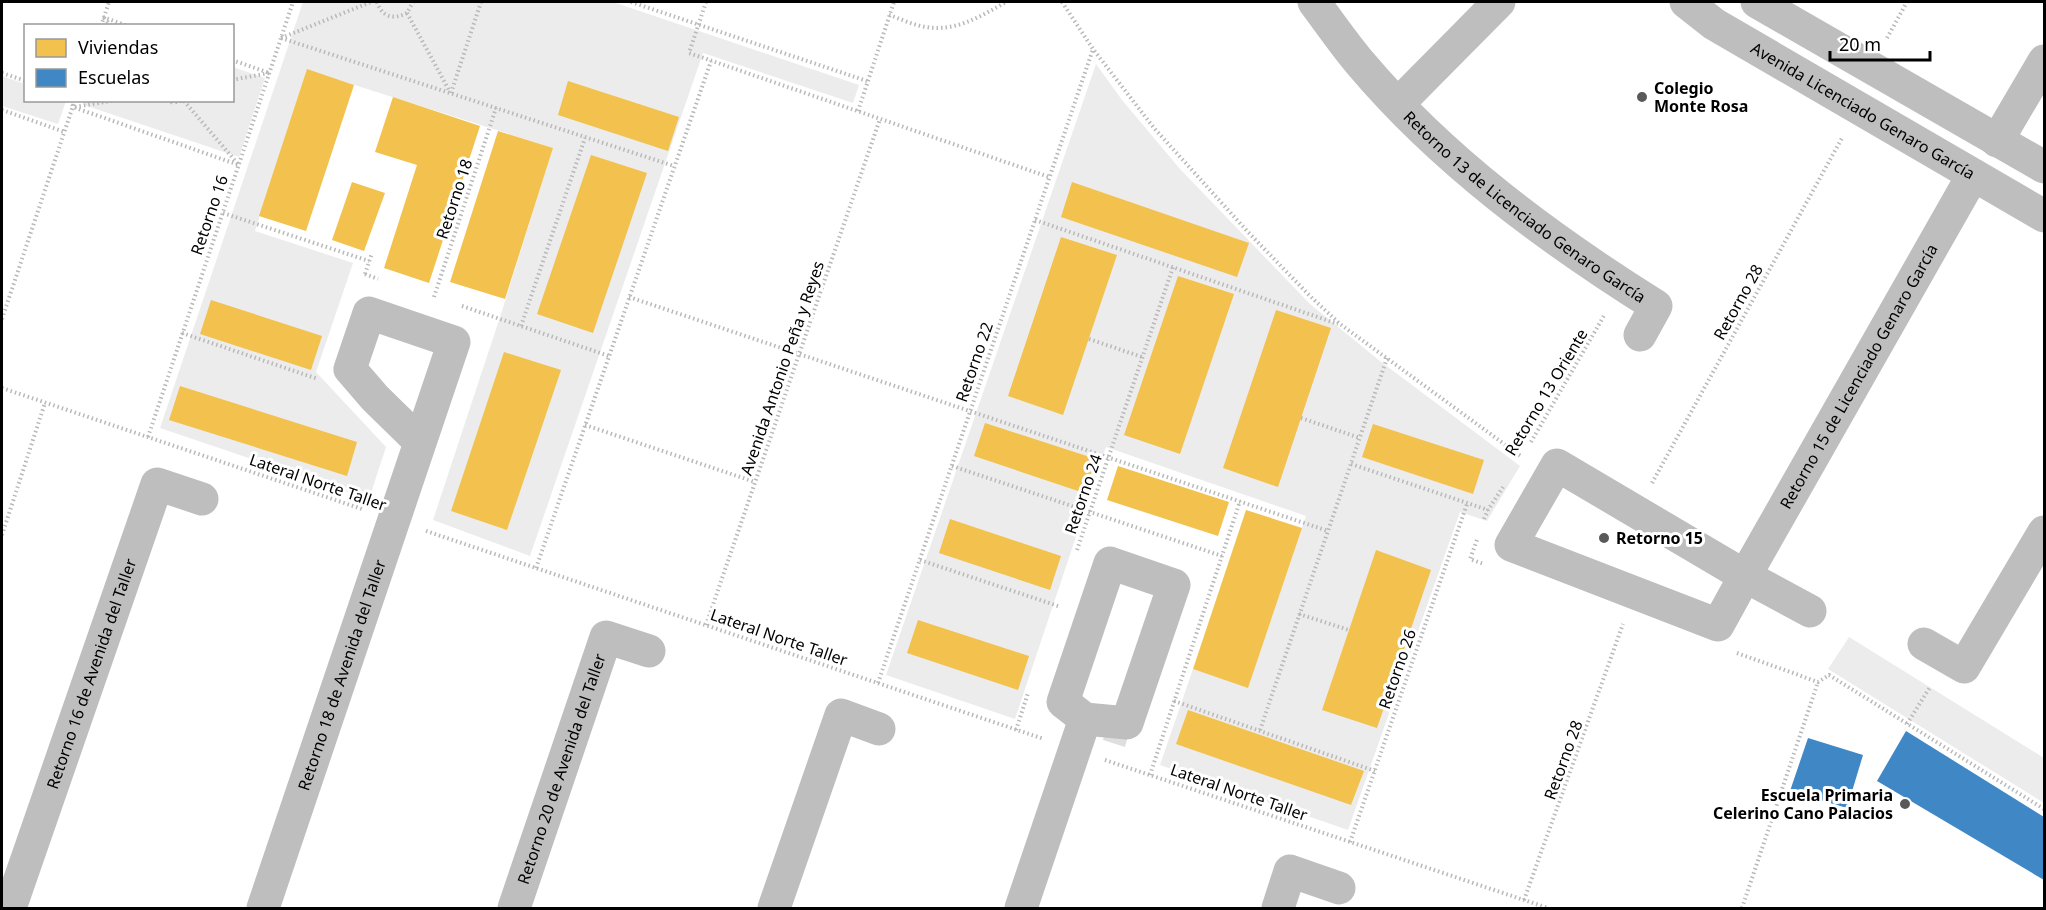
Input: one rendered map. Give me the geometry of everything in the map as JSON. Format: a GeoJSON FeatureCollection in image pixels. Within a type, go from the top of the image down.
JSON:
{"type":"FeatureCollection","features":[{"type":"Feature","properties":{"kind":"street","name":"Retorno 13 de Licenciado Genaro García"},"geometry":{"type":"LineString","coordinates":[[1314,2],[1361,63],[1437,142],[1540,228],[1656,306],[1640,335]]}},
{"type":"Feature","properties":{"kind":"street","name":"Retorno 13 de Licenciado Genaro García"},"geometry":{"type":"LineString","coordinates":[[1398,104],[1499,2]]}},
{"type":"Feature","properties":{"kind":"street","name":"Avenida Licenciado Genaro García"},"geometry":{"type":"LineString","coordinates":[[1686,2],[1713,24],[2044,216]]}},
{"type":"Feature","properties":{"kind":"street"},"geometry":{"type":"LineString","coordinates":[[1757,2],[2044,167]]}},
{"type":"Feature","properties":{"kind":"street"},"geometry":{"type":"LineString","coordinates":[[1786,67],[1808,31]]}},
{"type":"Feature","properties":{"kind":"street"},"geometry":{"type":"LineString","coordinates":[[1997,141],[2044,61]]}},
{"type":"Feature","properties":{"kind":"street","name":"Retorno 15 de Licenciado Genaro García"},"geometry":{"type":"LineString","coordinates":[[1810,612],[1745,576],[1557,465],[1511,545],[1718,625],[1745,576],[1973,175]]}},
{"type":"Feature","properties":{"kind":"street","name":"Retorno 18 de Avenida del Taller"},"geometry":{"type":"LineString","coordinates":[[263,909],[420,442]]}},
{"type":"Feature","properties":{"kind":"street","name":"Retorno 16 de Avenida del Taller"},"geometry":{"type":"LineString","coordinates":[[10,909],[157,484],[202,499]]}},
{"type":"Feature","properties":{"kind":"street"},"geometry":{"type":"LineString","coordinates":[[1936,651],[1964,668],[2044,532]]}},
{"type":"Feature","properties":{"kind":"street"},"geometry":{"type":"LineString","coordinates":[[1021,909],[1080,734],[1063,702],[1110,563],[1174,585],[1127,723],[1080,734]]}},
{"type":"Feature","properties":{"kind":"street","name":"Retorno 20 de Avenida del Taller"},"geometry":{"type":"LineString","coordinates":[[514,909],[606,637],[649,651]]}},
{"type":"Feature","properties":{"kind":"street"},"geometry":{"type":"LineString","coordinates":[[774,909],[841,716],[879,729]]}},
{"type":"Feature","properties":{"kind":"street"},"geometry":{"type":"LineString","coordinates":[[1278,909],[1290,872],[1339,888]]}},
{"type":"Feature","properties":{"kind":"path"},"geometry":{"type":"LineString","coordinates":[[102,24],[109,2]]}},
{"type":"Feature","properties":{"kind":"path","name":"Retorno 16"},"geometry":{"type":"LineString","coordinates":[[148,437],[293,2]]}},
{"type":"Feature","properties":{"kind":"path"},"geometry":{"type":"LineString","coordinates":[[281,38],[371,2]]}},
{"type":"Feature","properties":{"kind":"path"},"geometry":{"type":"LineString","coordinates":[[377,2],[380,9],[388,16],[398,18],[407,13],[412,2]]}},
{"type":"Feature","properties":{"kind":"path"},"geometry":{"type":"LineString","coordinates":[[451,93],[481,2]]}},
{"type":"Feature","properties":{"kind":"path"},"geometry":{"type":"LineString","coordinates":[[631,2],[867,81]]}},
{"type":"Feature","properties":{"kind":"path"},"geometry":{"type":"LineString","coordinates":[[706,2],[689,53],[1049,177]]}},
{"type":"Feature","properties":{"kind":"path"},"geometry":{"type":"LineString","coordinates":[[858,111],[894,2]]}},
{"type":"Feature","properties":{"kind":"path"},"geometry":{"type":"LineString","coordinates":[[889,15],[923,27],[952,27],[973,20],[1006,2]]}},
{"type":"Feature","properties":{"kind":"path"},"geometry":{"type":"LineString","coordinates":[[1062,2],[1093,49],[1147,120],[1248,232],[1340,324],[1522,457]]}},
{"type":"Feature","properties":{"kind":"path"},"geometry":{"type":"LineString","coordinates":[[1892,29],[1907,2]]}},
{"type":"Feature","properties":{"kind":"path"},"geometry":{"type":"LineString","coordinates":[[407,13],[451,93]]}},
{"type":"Feature","properties":{"kind":"path"},"geometry":{"type":"LineString","coordinates":[[104,17],[109,24]]}},
{"type":"Feature","properties":{"kind":"path"},"geometry":{"type":"LineString","coordinates":[[104,17],[123,24]]}},
{"type":"Feature","properties":{"kind":"path"},"geometry":{"type":"LineString","coordinates":[[281,38],[674,166]]}},
{"type":"Feature","properties":{"kind":"path","name":"Retorno 22"},"geometry":{"type":"LineString","coordinates":[[878,683],[1093,49]]}},
{"type":"Feature","properties":{"kind":"path"},"geometry":{"type":"LineString","coordinates":[[234,61],[269,73]]}},
{"type":"Feature","properties":{"kind":"path"},"geometry":{"type":"LineString","coordinates":[[536,568],[711,61]]}},
{"type":"Feature","properties":{"kind":"path"},"geometry":{"type":"LineString","coordinates":[[2,73],[24,80]]}},
{"type":"Feature","properties":{"kind":"path"},"geometry":{"type":"LineString","coordinates":[[234,80],[269,73]]}},
{"type":"Feature","properties":{"kind":"path"},"geometry":{"type":"LineString","coordinates":[[72,102],[73,107]]}},
{"type":"Feature","properties":{"kind":"path"},"geometry":{"type":"LineString","coordinates":[[2,319],[74,102]]}},
{"type":"Feature","properties":{"kind":"path"},"geometry":{"type":"LineString","coordinates":[[73,107],[104,102]]}},
{"type":"Feature","properties":{"kind":"path"},"geometry":{"type":"LineString","coordinates":[[185,102],[239,165]]}},
{"type":"Feature","properties":{"kind":"path"},"geometry":{"type":"LineString","coordinates":[[73,107],[239,165]]}},
{"type":"Feature","properties":{"kind":"path","name":"Retorno 18"},"geometry":{"type":"LineString","coordinates":[[434,297],[496,108]]}},
{"type":"Feature","properties":{"kind":"path"},"geometry":{"type":"LineString","coordinates":[[2,110],[65,132]]}},
{"type":"Feature","properties":{"kind":"path","name":"Avenida Antonio Peña y Reyes"},"geometry":{"type":"LineString","coordinates":[[706,625],[880,119]]}},
{"type":"Feature","properties":{"kind":"path","name":"Retorno 28"},"geometry":{"type":"LineString","coordinates":[[1653,481],[1845,134]]}},
{"type":"Feature","properties":{"kind":"path"},"geometry":{"type":"LineString","coordinates":[[521,326],[585,138]]}},
{"type":"Feature","properties":{"kind":"path"},"geometry":{"type":"LineString","coordinates":[[223,213],[369,261]]}},
{"type":"Feature","properties":{"kind":"path"},"geometry":{"type":"LineString","coordinates":[[1035,220],[1340,324]]}},
{"type":"Feature","properties":{"kind":"path","name":"Retorno 24"},"geometry":{"type":"LineString","coordinates":[[1076,553],[1173,267]]}},
{"type":"Feature","properties":{"kind":"path"},"geometry":{"type":"LineString","coordinates":[[365,274],[384,281]]}},
{"type":"Feature","properties":{"kind":"path","name":"Retorno 13 Oriente"},"geometry":{"type":"LineString","coordinates":[[1516,466],[1622,285]]}},
{"type":"Feature","properties":{"kind":"path"},"geometry":{"type":"LineString","coordinates":[[424,294],[445,300]]}},
{"type":"Feature","properties":{"kind":"path"},"geometry":{"type":"LineString","coordinates":[[629,297],[1328,531]]}},
{"type":"Feature","properties":{"kind":"path"},"geometry":{"type":"LineString","coordinates":[[456,304],[609,356]]}},
{"type":"Feature","properties":{"kind":"path"},"geometry":{"type":"LineString","coordinates":[[182,333],[318,379]]}},
{"type":"Feature","properties":{"kind":"path"},"geometry":{"type":"LineString","coordinates":[[1089,339],[1142,357]]}},
{"type":"Feature","properties":{"kind":"path"},"geometry":{"type":"LineString","coordinates":[[1260,730],[1387,358]]}},
{"type":"Feature","properties":{"kind":"path","name":"Lateral Norte Taller"},"geometry":{"type":"LineString","coordinates":[[2,388],[1016,730],[1080,734],[1150,775],[1548,909]]}},
{"type":"Feature","properties":{"kind":"path"},"geometry":{"type":"LineString","coordinates":[[2,535],[45,403]]}},
{"type":"Feature","properties":{"kind":"path"},"geometry":{"type":"LineString","coordinates":[[1301,418],[1360,438]]}},
{"type":"Feature","properties":{"kind":"path"},"geometry":{"type":"LineString","coordinates":[[585,425],[755,482]]}},
{"type":"Feature","properties":{"kind":"path"},"geometry":{"type":"LineString","coordinates":[[1351,464],[1488,510],[1505,484]]}},
{"type":"Feature","properties":{"kind":"path"},"geometry":{"type":"LineString","coordinates":[[951,466],[1222,557]]}},
{"type":"Feature","properties":{"kind":"path"},"geometry":{"type":"LineString","coordinates":[[1150,775],[1240,501]]}},
{"type":"Feature","properties":{"kind":"path","name":"Retorno 26"},"geometry":{"type":"LineString","coordinates":[[1350,842],[1467,504]]}},
{"type":"Feature","properties":{"kind":"path"},"geometry":{"type":"LineString","coordinates":[[920,560],[1058,606]]}},
{"type":"Feature","properties":{"kind":"path","name":"Retorno 28"},"geometry":{"type":"LineString","coordinates":[[1524,900],[1635,593]]}},
{"type":"Feature","properties":{"kind":"path"},"geometry":{"type":"LineString","coordinates":[[1054,617],[1062,595]]}},
{"type":"Feature","properties":{"kind":"path"},"geometry":{"type":"LineString","coordinates":[[1299,614],[1349,630]]}},
{"type":"Feature","properties":{"kind":"path"},"geometry":{"type":"LineString","coordinates":[[1907,724],[1936,651]]}},
{"type":"Feature","properties":{"kind":"path"},"geometry":{"type":"LineString","coordinates":[[1742,909],[1818,682],[1829,675],[2044,809]]}},
{"type":"Feature","properties":{"kind":"path"},"geometry":{"type":"LineString","coordinates":[[1016,730],[1031,685]]}},
{"type":"Feature","properties":{"kind":"path"},"geometry":{"type":"LineString","coordinates":[[1174,701],[1375,771]]}},
{"type":"Feature","properties":{"kind":"shaded area"},"geometry":{"type":"Polygon","coordinates":[[[303,2],[613,2],[859,85],[853,103],[703,53],[530,556],[433,520],[553,148],[307,70],[255,231],[353,263],[316,372],[386,447],[369,499],[160,428],[303,2]]]}},
{"type":"Feature","properties":{"kind":"shaded area"},"geometry":{"type":"Polygon","coordinates":[[[1096,64],[1122,100],[1180,169],[1310,304],[1380,361],[1520,466],[1487,521],[1460,512],[1348,830],[1160,765],[1193,669],[1248,687],[1306,516],[1106,447],[1015,719],[886,675],[1096,64]]]}},
{"type":"Feature","properties":{"kind":"shaded area"},"geometry":{"type":"Polygon","coordinates":[[[234,67],[265,78],[239,157],[84,105],[85,102],[234,102],[234,67]]]}},
{"type":"Feature","properties":{"kind":"shaded area"},"geometry":{"type":"Polygon","coordinates":[[[2,76],[24,84],[24,102],[66,102],[58,124],[2,106],[2,76]]]}},
{"type":"Feature","properties":{"kind":"shaded area"},"geometry":{"type":"Polygon","coordinates":[[[1849,637],[2044,758],[2044,803],[1828,669],[1849,637]]]}},
{"type":"Feature","properties":{"kind":"building: Viviendas"},"geometry":{"type":"Polygon","coordinates":[[[307,69],[354,85],[306,231],[259,216],[307,69]]]}},
{"type":"Feature","properties":{"kind":"building: Viviendas"},"geometry":{"type":"Polygon","coordinates":[[[568,81],[679,117],[668,151],[558,115],[568,81]]]}},
{"type":"Feature","properties":{"kind":"building: Viviendas"},"geometry":{"type":"Polygon","coordinates":[[[393,97],[480,126],[429,283],[384,268],[417,165],[375,152],[393,97]]]}},
{"type":"Feature","properties":{"kind":"building: Viviendas"},"geometry":{"type":"Polygon","coordinates":[[[498,131],[553,148],[505,299],[450,282],[498,131]]]}},
{"type":"Feature","properties":{"kind":"building: Viviendas"},"geometry":{"type":"Polygon","coordinates":[[[591,155],[647,173],[593,333],[537,314],[591,155]]]}},
{"type":"Feature","properties":{"kind":"building: Viviendas"},"geometry":{"type":"Polygon","coordinates":[[[352,182],[385,193],[364,251],[332,240],[352,182]]]}},
{"type":"Feature","properties":{"kind":"building: Viviendas"},"geometry":{"type":"Polygon","coordinates":[[[1072,182],[1249,243],[1237,277],[1061,217],[1072,182]]]}},
{"type":"Feature","properties":{"kind":"building: Viviendas"},"geometry":{"type":"Polygon","coordinates":[[[1061,237],[1117,255],[1063,415],[1008,396],[1061,237]]]}},
{"type":"Feature","properties":{"kind":"building: Viviendas"},"geometry":{"type":"Polygon","coordinates":[[[1178,276],[1234,294],[1180,454],[1124,435],[1178,276]]]}},
{"type":"Feature","properties":{"kind":"building: Viviendas"},"geometry":{"type":"Polygon","coordinates":[[[211,300],[322,336],[311,370],[200,334],[211,300]]]}},
{"type":"Feature","properties":{"kind":"building: Viviendas"},"geometry":{"type":"Polygon","coordinates":[[[1276,310],[1331,328],[1278,487],[1223,468],[1276,310]]]}},
{"type":"Feature","properties":{"kind":"building: Viviendas"},"geometry":{"type":"Polygon","coordinates":[[[504,352],[561,370],[507,530],[451,511],[504,352]]]}},
{"type":"Feature","properties":{"kind":"building: Viviendas"},"geometry":{"type":"Polygon","coordinates":[[[180,386],[357,442],[347,476],[169,420],[180,386]]]}},
{"type":"Feature","properties":{"kind":"building: Viviendas"},"geometry":{"type":"Polygon","coordinates":[[[985,423],[1096,459],[1084,493],[974,456],[985,423]]]}},
{"type":"Feature","properties":{"kind":"building: Viviendas"},"geometry":{"type":"Polygon","coordinates":[[[1373,424],[1484,460],[1473,494],[1362,457],[1373,424]]]}},
{"type":"Feature","properties":{"kind":"building: Viviendas"},"geometry":{"type":"Polygon","coordinates":[[[1118,466],[1229,502],[1218,536],[1107,500],[1118,466]]]}},
{"type":"Feature","properties":{"kind":"building: Viviendas"},"geometry":{"type":"Polygon","coordinates":[[[1246,510],[1302,528],[1248,688],[1193,669],[1246,510]]]}},
{"type":"Feature","properties":{"kind":"building: Viviendas"},"geometry":{"type":"Polygon","coordinates":[[[950,519],[1061,556],[1050,590],[939,553],[950,519]]]}},
{"type":"Feature","properties":{"kind":"building: Viviendas"},"geometry":{"type":"Polygon","coordinates":[[[1376,550],[1431,570],[1377,728],[1322,710],[1376,550]]]}},
{"type":"Feature","properties":{"kind":"building: Viviendas"},"geometry":{"type":"Polygon","coordinates":[[[918,620],[1029,656],[1018,690],[907,653],[918,620]]]}},
{"type":"Feature","properties":{"kind":"building: Viviendas"},"geometry":{"type":"Polygon","coordinates":[[[1188,710],[1364,771],[1351,805],[1176,744],[1188,710]]]}},
{"type":"Feature","properties":{"kind":"building: Escuelas"},"geometry":{"type":"Polygon","coordinates":[[[1906,731],[2044,817],[2044,880],[1877,781],[1906,731]]]}},
{"type":"Feature","properties":{"kind":"building: Escuelas"},"geometry":{"type":"Polygon","coordinates":[[[1808,738],[1863,755],[1847,808],[1790,791],[1808,738]]]}},
{"type":"Feature","properties":{"kind":"building: Otros"},"geometry":{"type":"Polygon","coordinates":[[[1107,726],[1129,733],[1125,747],[1103,740],[1107,726]]]}},
{"type":"Feature","properties":{"kind":"place","name":"Colegio Monte Rosa"},"geometry":{"type":"Point","coordinates":[1642,97]}},
{"type":"Feature","properties":{"kind":"place","name":"Retorno 15"},"geometry":{"type":"Point","coordinates":[1604,538]}},
{"type":"Feature","properties":{"kind":"place","name":"Escuela Primaria Celerino Cano Palacios"},"geometry":{"type":"Point","coordinates":[1905,804]}}]}
